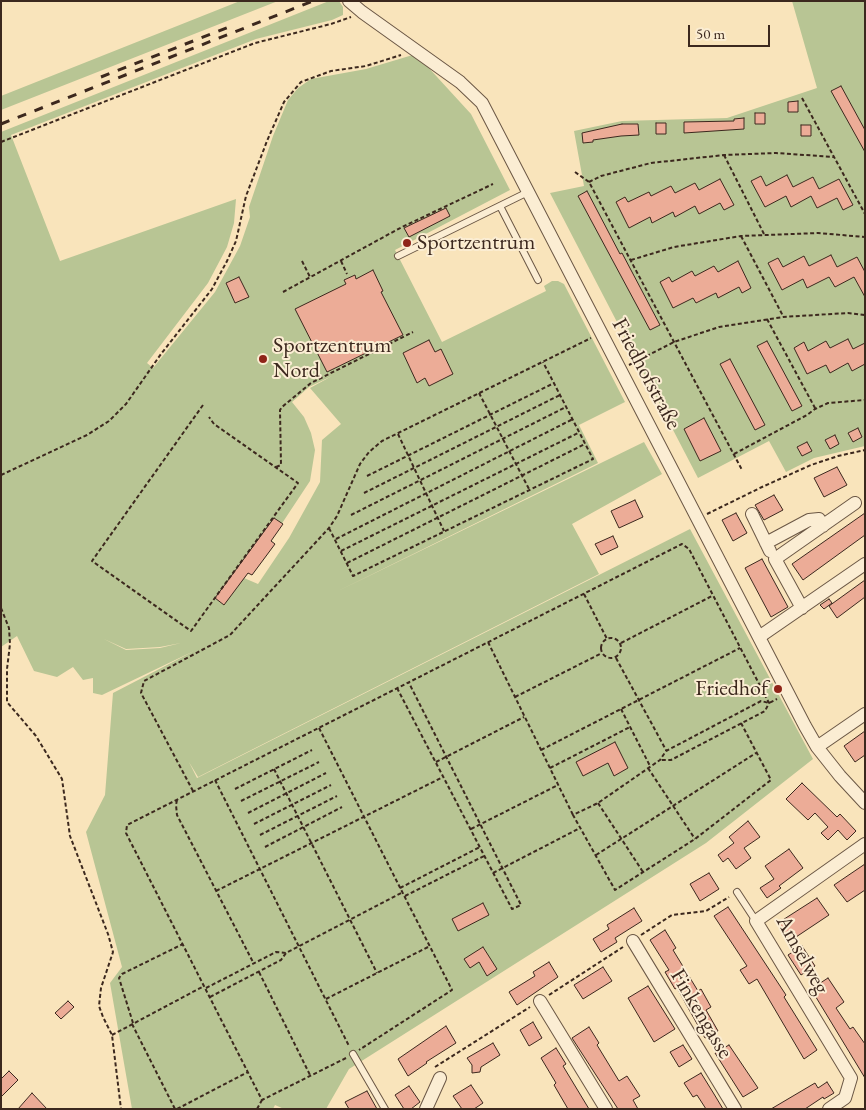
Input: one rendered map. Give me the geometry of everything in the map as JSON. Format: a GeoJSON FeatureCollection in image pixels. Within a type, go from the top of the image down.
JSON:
{"type":"FeatureCollection","features":[{"type":"Feature","properties":{"kind":"street","name":"Friedhofstraße"},"geometry":{"type":"LineString","coordinates":[[349,1],[460,82],[482,103],[788,694],[817,747],[865,803]]}},
{"type":"Feature","properties":{"kind":"street"},"geometry":{"type":"LineString","coordinates":[[775,559],[855,504]]}},
{"type":"Feature","properties":{"kind":"street"},"geometry":{"type":"LineString","coordinates":[[752,514],[802,608]]}},
{"type":"Feature","properties":{"kind":"street"},"geometry":{"type":"LineString","coordinates":[[766,543],[810,520],[819,519],[823,526]]}},
{"type":"Feature","properties":{"kind":"street"},"geometry":{"type":"LineString","coordinates":[[759,637],[865,564]]}},
{"type":"Feature","properties":{"kind":"street"},"geometry":{"type":"LineString","coordinates":[[817,747],[865,714]]}},
{"type":"Feature","properties":{"kind":"street","name":"Amselweg"},"geometry":{"type":"LineString","coordinates":[[828,1109],[846,1098],[851,1078],[756,921],[865,844]]}},
{"type":"Feature","properties":{"kind":"street","name":"Finkengasse"},"geometry":{"type":"LineString","coordinates":[[633,941],[735,1109]]}},
{"type":"Feature","properties":{"kind":"street"},"geometry":{"type":"LineString","coordinates":[[535,1004],[606,1109]]}},
{"type":"Feature","properties":{"kind":"street"},"geometry":{"type":"LineString","coordinates":[[426,1109],[440,1078]]}},
{"type":"Feature","properties":{"kind":"lane"},"geometry":{"type":"LineString","coordinates":[[398,256],[528,192]]}},
{"type":"Feature","properties":{"kind":"lane"},"geometry":{"type":"LineString","coordinates":[[500,206],[538,280]]}},
{"type":"Feature","properties":{"kind":"lane"},"geometry":{"type":"LineString","coordinates":[[737,892],[756,921]]}},
{"type":"Feature","properties":{"kind":"lane"},"geometry":{"type":"LineString","coordinates":[[353,1054],[384,1109]]}},
{"type":"Feature","properties":{"kind":"path"},"geometry":{"type":"LineString","coordinates":[[1,142],[255,43],[331,24],[362,12]]}},
{"type":"Feature","properties":{"kind":"path"},"geometry":{"type":"LineString","coordinates":[[1,475],[87,435],[109,421],[126,404],[160,354],[212,288],[228,261],[236,241],[246,196],[267,141],[284,102],[301,82],[331,71],[366,66],[390,59],[414,47]]}},
{"type":"Feature","properties":{"kind":"path"},"geometry":{"type":"LineString","coordinates":[[802,98],[865,214]]}},
{"type":"Feature","properties":{"kind":"path"},"geometry":{"type":"LineString","coordinates":[[589,182],[601,176],[651,163],[724,155],[776,153],[834,157]]}},
{"type":"Feature","properties":{"kind":"path"},"geometry":{"type":"LineString","coordinates":[[724,155],[764,234]]}},
{"type":"Feature","properties":{"kind":"path"},"geometry":{"type":"LineString","coordinates":[[575,172],[589,182],[742,470]]}},
{"type":"Feature","properties":{"kind":"path"},"geometry":{"type":"LineString","coordinates":[[283,292],[402,228],[493,184]]}},
{"type":"Feature","properties":{"kind":"path"},"geometry":{"type":"LineString","coordinates":[[631,260],[674,247],[741,236],[818,233],[865,236]]}},
{"type":"Feature","properties":{"kind":"path"},"geometry":{"type":"LineString","coordinates":[[741,236],[783,317]]}},
{"type":"Feature","properties":{"kind":"path"},"geometry":{"type":"LineString","coordinates":[[341,260],[348,274]]}},
{"type":"Feature","properties":{"kind":"path"},"geometry":{"type":"LineString","coordinates":[[302,261],[310,277]]}},
{"type":"Feature","properties":{"kind":"path"},"geometry":{"type":"LineString","coordinates":[[621,369],[674,342],[719,327],[783,317],[865,314]]}},
{"type":"Feature","properties":{"kind":"path"},"geometry":{"type":"LineString","coordinates":[[767,320],[815,408]]}},
{"type":"Feature","properties":{"kind":"path"},"geometry":{"type":"LineString","coordinates":[[276,467],[281,465],[280,410],[282,407],[312,383],[413,332]]}},
{"type":"Feature","properties":{"kind":"path"},"geometry":{"type":"LineString","coordinates":[[193,791],[141,693],[144,681],[230,635],[329,528],[337,516],[360,464],[369,452],[382,441],[602,332]]}},
{"type":"Feature","properties":{"kind":"path"},"geometry":{"type":"LineString","coordinates":[[329,528],[353,576],[593,458],[543,362]]}},
{"type":"Feature","properties":{"kind":"path"},"geometry":{"type":"LineString","coordinates":[[367,476],[554,383]]}},
{"type":"Feature","properties":{"kind":"path"},"geometry":{"type":"LineString","coordinates":[[479,393],[529,490]]}},
{"type":"Feature","properties":{"kind":"path"},"geometry":{"type":"LineString","coordinates":[[364,493],[560,395]]}},
{"type":"Feature","properties":{"kind":"path"},"geometry":{"type":"LineString","coordinates":[[734,454],[807,415],[815,408],[828,403],[865,400]]}},
{"type":"Feature","properties":{"kind":"path"},"geometry":{"type":"LineString","coordinates":[[203,405],[92,561],[191,631],[298,483],[214,424],[209,417]]}},
{"type":"Feature","properties":{"kind":"path"},"geometry":{"type":"LineString","coordinates":[[351,515],[566,408]]}},
{"type":"Feature","properties":{"kind":"path"},"geometry":{"type":"LineString","coordinates":[[335,539],[572,419]]}},
{"type":"Feature","properties":{"kind":"path"},"geometry":{"type":"LineString","coordinates":[[341,551],[579,432]]}},
{"type":"Feature","properties":{"kind":"path"},"geometry":{"type":"LineString","coordinates":[[398,434],[444,531]]}},
{"type":"Feature","properties":{"kind":"path"},"geometry":{"type":"LineString","coordinates":[[347,563],[585,444]]}},
{"type":"Feature","properties":{"kind":"path"},"geometry":{"type":"LineString","coordinates":[[698,518],[811,466],[838,456],[865,450]]}},
{"type":"Feature","properties":{"kind":"path"},"geometry":{"type":"LineString","coordinates":[[262,1100],[126,833],[129,823],[682,544],[689,549],[769,704]]}},
{"type":"Feature","properties":{"kind":"path"},"geometry":{"type":"LineString","coordinates":[[583,594],[607,638]]}},
{"type":"Feature","properties":{"kind":"path"},"geometry":{"type":"LineString","coordinates":[[621,643],[713,596]]}},
{"type":"Feature","properties":{"kind":"path"},"geometry":{"type":"LineString","coordinates":[[1,608],[9,628],[8,702],[36,736],[62,779],[70,836],[108,934],[113,952],[101,988],[100,1006],[112,1035],[121,1109]]}},
{"type":"Feature","properties":{"kind":"path"},"geometry":{"type":"LineString","coordinates":[[607,638],[615,638],[621,643],[622,652],[616,658],[608,658],[602,653],[601,645],[607,638]]}},
{"type":"Feature","properties":{"kind":"path"},"geometry":{"type":"LineString","coordinates":[[488,642],[573,815],[615,890],[695,839],[771,780],[741,723]]}},
{"type":"Feature","properties":{"kind":"path"},"geometry":{"type":"LineString","coordinates":[[541,750],[740,648]]}},
{"type":"Feature","properties":{"kind":"path"},"geometry":{"type":"LineString","coordinates":[[515,698],[602,653]]}},
{"type":"Feature","properties":{"kind":"path"},"geometry":{"type":"LineString","coordinates":[[616,658],[666,750]]}},
{"type":"Feature","properties":{"kind":"path"},"geometry":{"type":"LineString","coordinates":[[397,688],[512,909],[521,905],[409,682]]}},
{"type":"Feature","properties":{"kind":"path"},"geometry":{"type":"LineString","coordinates":[[660,760],[671,760],[765,711],[769,704],[788,694]]}},
{"type":"Feature","properties":{"kind":"path"},"geometry":{"type":"LineString","coordinates":[[573,815],[598,803],[660,760],[666,750],[761,701],[769,704]]}},
{"type":"Feature","properties":{"kind":"path"},"geometry":{"type":"LineString","coordinates":[[621,709],[649,767],[695,839]]}},
{"type":"Feature","properties":{"kind":"path"},"geometry":{"type":"LineString","coordinates":[[436,762],[524,717]]}},
{"type":"Feature","properties":{"kind":"path"},"geometry":{"type":"LineString","coordinates":[[550,768],[630,726]]}},
{"type":"Feature","properties":{"kind":"path"},"geometry":{"type":"LineString","coordinates":[[257,1109],[262,1100],[353,1054],[452,990],[319,728]]}},
{"type":"Feature","properties":{"kind":"path"},"geometry":{"type":"LineString","coordinates":[[235,789],[312,750]]}},
{"type":"Feature","properties":{"kind":"path"},"geometry":{"type":"LineString","coordinates":[[595,856],[756,753]]}},
{"type":"Feature","properties":{"kind":"path"},"geometry":{"type":"LineString","coordinates":[[241,801],[319,762]]}},
{"type":"Feature","properties":{"kind":"path"},"geometry":{"type":"LineString","coordinates":[[274,769],[377,973]]}},
{"type":"Feature","properties":{"kind":"path"},"geometry":{"type":"LineString","coordinates":[[248,813],[326,773]]}},
{"type":"Feature","properties":{"kind":"path"},"geometry":{"type":"LineString","coordinates":[[216,891],[443,777]]}},
{"type":"Feature","properties":{"kind":"path"},"geometry":{"type":"LineString","coordinates":[[215,780],[353,1054]]}},
{"type":"Feature","properties":{"kind":"path"},"geometry":{"type":"LineString","coordinates":[[254,824],[331,785]]}},
{"type":"Feature","properties":{"kind":"path"},"geometry":{"type":"LineString","coordinates":[[470,830],[558,785]]}},
{"type":"Feature","properties":{"kind":"path"},"geometry":{"type":"LineString","coordinates":[[260,835],[337,796]]}},
{"type":"Feature","properties":{"kind":"path"},"geometry":{"type":"LineString","coordinates":[[177,799],[178,815],[254,964]]}},
{"type":"Feature","properties":{"kind":"path"},"geometry":{"type":"LineString","coordinates":[[598,803],[643,872]]}},
{"type":"Feature","properties":{"kind":"path"},"geometry":{"type":"LineString","coordinates":[[264,846],[342,807]]}},
{"type":"Feature","properties":{"kind":"path"},"geometry":{"type":"LineString","coordinates":[[493,873],[580,828]]}},
{"type":"Feature","properties":{"kind":"path"},"geometry":{"type":"LineString","coordinates":[[400,888],[480,847]]}},
{"type":"Feature","properties":{"kind":"path"},"geometry":{"type":"LineString","coordinates":[[405,896],[484,856]]}},
{"type":"Feature","properties":{"kind":"path"},"geometry":{"type":"LineString","coordinates":[[112,1035],[276,952],[286,952],[299,946],[402,892]]}},
{"type":"Feature","properties":{"kind":"path"},"geometry":{"type":"LineString","coordinates":[[650,930],[672,915],[706,911],[726,898]]}},
{"type":"Feature","properties":{"kind":"path"},"geometry":{"type":"LineString","coordinates":[[183,944],[122,974],[119,978],[132,1024],[176,1109],[248,1072]]}},
{"type":"Feature","properties":{"kind":"path"},"geometry":{"type":"LineString","coordinates":[[326,999],[430,946]]}},
{"type":"Feature","properties":{"kind":"path"},"geometry":{"type":"LineString","coordinates":[[210,997],[281,960],[286,952]]}},
{"type":"Feature","properties":{"kind":"path"},"geometry":{"type":"LineString","coordinates":[[560,987],[604,960]]}},
{"type":"Feature","properties":{"kind":"path"},"geometry":{"type":"LineString","coordinates":[[259,972],[311,1076]]}},
{"type":"Feature","properties":{"kind":"path"},"geometry":{"type":"LineString","coordinates":[[442,1062],[535,1004]]}},
{"type":"Feature","properties":{"kind":"green space"},"geometry":{"type":"Polygon","coordinates":[[[240,1],[278,1],[1,110],[1,96],[240,1]]]}},
{"type":"Feature","properties":{"kind":"green space"},"geometry":{"type":"Polygon","coordinates":[[[329,1],[339,1],[343,7],[343,15],[332,20],[256,39],[11,135],[60,261],[236,199],[234,223],[227,247],[208,283],[147,363],[153,368],[215,292],[240,246],[250,217],[249,207],[273,136],[288,100],[298,88],[311,79],[366,69],[416,54],[471,114],[510,190],[395,250],[442,342],[546,291],[544,286],[552,281],[558,281],[564,284],[625,402],[579,425],[598,463],[336,592],[644,442],[662,474],[572,524],[599,574],[198,777],[189,762],[197,778],[690,529],[813,759],[706,843],[349,1069],[326,1109],[284,1109],[275,1105],[273,1109],[132,1109],[110,983],[122,967],[86,832],[105,795],[113,693],[194,651],[102,695],[93,693],[93,678],[83,680],[73,667],[57,677],[34,671],[17,636],[1,647],[1,132],[329,1]],[[332,376],[309,387],[292,402],[304,417],[311,433],[315,450],[310,481],[271,540],[275,544],[252,575],[248,573],[244,578],[258,584],[289,538],[320,482],[322,440],[341,424],[310,388],[332,376]],[[104,639],[126,650],[160,648],[181,643],[160,647],[126,649],[104,639]]]}},
{"type":"Feature","properties":{"kind":"green space"},"geometry":{"type":"Polygon","coordinates":[[[792,1],[865,1],[865,446],[814,458],[786,472],[769,441],[698,478],[550,193],[584,186],[574,131],[622,121],[727,118],[817,88],[792,1]]]}},
{"type":"Feature","properties":{"kind":"building"},"geometry":{"type":"Polygon","coordinates":[[[841,86],[865,130],[865,152],[831,91],[841,86]]]}},
{"type":"Feature","properties":{"kind":"building"},"geometry":{"type":"Polygon","coordinates":[[[798,101],[798,112],[788,112],[788,102],[798,101]]]}},
{"type":"Feature","properties":{"kind":"building"},"geometry":{"type":"Polygon","coordinates":[[[755,113],[765,113],[765,124],[755,124],[755,113]]]}},
{"type":"Feature","properties":{"kind":"building"},"geometry":{"type":"Polygon","coordinates":[[[744,118],[744,129],[684,133],[684,122],[734,121],[734,119],[744,118]]]}},
{"type":"Feature","properties":{"kind":"building"},"geometry":{"type":"Polygon","coordinates":[[[656,123],[666,123],[666,134],[656,134],[656,123]]]}},
{"type":"Feature","properties":{"kind":"building"},"geometry":{"type":"Polygon","coordinates":[[[622,124],[638,124],[639,135],[593,140],[593,142],[583,143],[582,133],[622,124]]]}},
{"type":"Feature","properties":{"kind":"building"},"geometry":{"type":"Polygon","coordinates":[[[801,125],[811,125],[811,136],[801,136],[801,125]]]}},
{"type":"Feature","properties":{"kind":"building"},"geometry":{"type":"Polygon","coordinates":[[[787,175],[793,187],[813,177],[819,189],[839,179],[853,205],[843,210],[837,198],[817,208],[811,196],[791,207],[786,196],[765,207],[751,181],[761,176],[766,186],[787,175]]]}},
{"type":"Feature","properties":{"kind":"building"},"geometry":{"type":"Polygon","coordinates":[[[720,179],[734,205],[724,210],[720,203],[699,214],[695,206],[675,217],[673,212],[652,223],[650,217],[629,228],[616,202],[625,197],[628,202],[649,192],[651,196],[671,186],[675,193],[695,183],[699,190],[720,179]]]}},
{"type":"Feature","properties":{"kind":"building"},"geometry":{"type":"Polygon","coordinates":[[[587,191],[660,325],[650,330],[578,196],[587,191]]]}},
{"type":"Feature","properties":{"kind":"building"},"geometry":{"type":"Polygon","coordinates":[[[446,208],[450,216],[409,237],[404,228],[446,208]]]}},
{"type":"Feature","properties":{"kind":"building"},"geometry":{"type":"Polygon","coordinates":[[[831,255],[837,267],[857,257],[865,272],[865,297],[854,277],[835,287],[829,277],[807,288],[803,279],[782,290],[768,263],[778,258],[783,267],[804,256],[809,266],[831,255]]]}},
{"type":"Feature","properties":{"kind":"building"},"geometry":{"type":"Polygon","coordinates":[[[738,261],[751,288],[742,293],[739,287],[718,298],[716,293],[696,303],[693,298],[673,308],[660,282],[669,277],[672,282],[692,271],[695,276],[714,266],[718,272],[738,261]]]}},
{"type":"Feature","properties":{"kind":"building"},"geometry":{"type":"Polygon","coordinates":[[[373,270],[383,291],[381,292],[403,335],[327,372],[295,309],[346,284],[344,280],[355,275],[356,279],[373,270]]]}},
{"type":"Feature","properties":{"kind":"building"},"geometry":{"type":"Polygon","coordinates":[[[239,277],[249,297],[235,303],[226,283],[239,277]]]}},
{"type":"Feature","properties":{"kind":"building"},"geometry":{"type":"Polygon","coordinates":[[[848,339],[853,349],[865,343],[865,364],[852,371],[848,363],[830,373],[826,365],[807,374],[794,348],[804,342],[808,351],[826,341],[830,348],[848,339]]]}},
{"type":"Feature","properties":{"kind":"building"},"geometry":{"type":"Polygon","coordinates":[[[429,340],[435,352],[441,349],[453,374],[429,386],[425,378],[417,383],[403,353],[429,340]]]}},
{"type":"Feature","properties":{"kind":"building"},"geometry":{"type":"Polygon","coordinates":[[[767,341],[802,406],[792,411],[757,346],[767,341]]]}},
{"type":"Feature","properties":{"kind":"building"},"geometry":{"type":"Polygon","coordinates":[[[730,359],[765,425],[755,430],[720,364],[730,359]]]}},
{"type":"Feature","properties":{"kind":"building"},"geometry":{"type":"Polygon","coordinates":[[[704,418],[721,451],[700,461],[684,429],[704,418]]]}},
{"type":"Feature","properties":{"kind":"building"},"geometry":{"type":"Polygon","coordinates":[[[858,428],[862,437],[853,442],[848,433],[858,428]]]}},
{"type":"Feature","properties":{"kind":"building"},"geometry":{"type":"Polygon","coordinates":[[[835,435],[839,444],[830,449],[825,440],[835,435]]]}},
{"type":"Feature","properties":{"kind":"building"},"geometry":{"type":"Polygon","coordinates":[[[807,442],[812,451],[802,456],[797,447],[807,442]]]}},
{"type":"Feature","properties":{"kind":"building"},"geometry":{"type":"Polygon","coordinates":[[[837,467],[847,485],[824,497],[814,478],[837,467]]]}},
{"type":"Feature","properties":{"kind":"building"},"geometry":{"type":"Polygon","coordinates":[[[774,495],[783,510],[764,520],[755,505],[774,495]]]}},
{"type":"Feature","properties":{"kind":"building"},"geometry":{"type":"Polygon","coordinates":[[[635,500],[643,517],[619,528],[611,511],[635,500]]]}},
{"type":"Feature","properties":{"kind":"building"},"geometry":{"type":"Polygon","coordinates":[[[736,513],[747,533],[733,541],[722,520],[736,513]]]}},
{"type":"Feature","properties":{"kind":"building"},"geometry":{"type":"Polygon","coordinates":[[[865,513],[865,535],[803,580],[792,564],[865,513]]]}},
{"type":"Feature","properties":{"kind":"building"},"geometry":{"type":"Polygon","coordinates":[[[274,518],[283,524],[271,541],[275,544],[252,575],[248,573],[224,605],[215,598],[274,518]]]}},
{"type":"Feature","properties":{"kind":"building"},"geometry":{"type":"Polygon","coordinates":[[[613,536],[618,547],[601,555],[595,544],[613,536]]]}},
{"type":"Feature","properties":{"kind":"building"},"geometry":{"type":"Polygon","coordinates":[[[762,559],[788,607],[771,617],[745,568],[762,559]]]}},
{"type":"Feature","properties":{"kind":"building"},"geometry":{"type":"Polygon","coordinates":[[[865,580],[865,597],[837,618],[829,606],[865,580]]]}},
{"type":"Feature","properties":{"kind":"building"},"geometry":{"type":"Polygon","coordinates":[[[829,599],[832,603],[824,609],[820,605],[829,599]]]}},
{"type":"Feature","properties":{"kind":"building"},"geometry":{"type":"Polygon","coordinates":[[[865,731],[865,755],[855,762],[844,746],[865,731]]]}},
{"type":"Feature","properties":{"kind":"building"},"geometry":{"type":"Polygon","coordinates":[[[615,742],[628,768],[614,776],[608,763],[583,776],[576,762],[615,742]]]}},
{"type":"Feature","properties":{"kind":"building"},"geometry":{"type":"Polygon","coordinates":[[[802,783],[837,817],[840,814],[856,831],[847,840],[838,830],[828,840],[821,833],[828,827],[815,813],[808,820],[786,799],[802,783]]]}},
{"type":"Feature","properties":{"kind":"building"},"geometry":{"type":"Polygon","coordinates":[[[748,821],[760,837],[744,848],[751,858],[736,869],[728,858],[723,862],[718,855],[734,843],[729,837],[748,821]]]}},
{"type":"Feature","properties":{"kind":"building"},"geometry":{"type":"Polygon","coordinates":[[[789,849],[803,868],[779,886],[781,888],[767,898],[760,888],[774,879],[765,866],[789,849]]]}},
{"type":"Feature","properties":{"kind":"building"},"geometry":{"type":"Polygon","coordinates":[[[865,864],[865,890],[847,902],[834,885],[865,864]]]}},
{"type":"Feature","properties":{"kind":"building"},"geometry":{"type":"Polygon","coordinates":[[[709,873],[719,889],[700,901],[690,884],[709,873]]]}},
{"type":"Feature","properties":{"kind":"building"},"geometry":{"type":"Polygon","coordinates":[[[817,898],[829,915],[790,941],[778,923],[817,898]]]}},
{"type":"Feature","properties":{"kind":"building"},"geometry":{"type":"Polygon","coordinates":[[[483,903],[489,915],[458,931],[452,919],[483,903]]]}},
{"type":"Feature","properties":{"kind":"building"},"geometry":{"type":"Polygon","coordinates":[[[728,907],[786,995],[784,997],[817,1050],[804,1059],[757,979],[749,984],[740,970],[747,966],[714,916],[728,907]]]}},
{"type":"Feature","properties":{"kind":"building"},"geometry":{"type":"Polygon","coordinates":[[[634,908],[642,921],[615,938],[617,942],[601,952],[593,939],[609,929],[607,925],[634,908]]]}},
{"type":"Feature","properties":{"kind":"building"},"geometry":{"type":"Polygon","coordinates":[[[665,930],[676,948],[673,950],[698,991],[701,989],[711,1007],[706,1010],[718,1031],[705,1038],[677,988],[675,989],[665,972],[669,970],[650,940],[665,930]]]}},
{"type":"Feature","properties":{"kind":"building"},"geometry":{"type":"Polygon","coordinates":[[[802,946],[815,966],[801,975],[788,955],[802,946]]]}},
{"type":"Feature","properties":{"kind":"building"},"geometry":{"type":"Polygon","coordinates":[[[483,947],[497,969],[487,976],[479,962],[470,968],[464,959],[483,947]]]}},
{"type":"Feature","properties":{"kind":"building"},"geometry":{"type":"Polygon","coordinates":[[[549,962],[558,977],[517,1005],[509,992],[535,976],[533,972],[549,962]]]}},
{"type":"Feature","properties":{"kind":"building"},"geometry":{"type":"Polygon","coordinates":[[[603,967],[612,981],[583,999],[574,985],[603,967]]]}},
{"type":"Feature","properties":{"kind":"building"},"geometry":{"type":"Polygon","coordinates":[[[828,978],[844,1002],[836,1008],[850,1029],[853,1027],[865,1044],[865,1078],[811,989],[828,978]]]}},
{"type":"Feature","properties":{"kind":"building"},"geometry":{"type":"Polygon","coordinates":[[[648,986],[675,1029],[654,1042],[628,998],[648,986]]]}},
{"type":"Feature","properties":{"kind":"building"},"geometry":{"type":"Polygon","coordinates":[[[68,1001],[74,1007],[61,1019],[55,1013],[68,1001]]]}},
{"type":"Feature","properties":{"kind":"building"},"geometry":{"type":"Polygon","coordinates":[[[533,1022],[542,1038],[529,1046],[520,1030],[533,1022]]]}},
{"type":"Feature","properties":{"kind":"building"},"geometry":{"type":"Polygon","coordinates":[[[446,1026],[456,1043],[408,1076],[398,1059],[446,1026]]]}},
{"type":"Feature","properties":{"kind":"building"},"geometry":{"type":"Polygon","coordinates":[[[589,1027],[599,1043],[597,1045],[619,1081],[627,1076],[640,1096],[633,1100],[638,1109],[618,1109],[572,1038],[589,1027]]]}},
{"type":"Feature","properties":{"kind":"building"},"geometry":{"type":"Polygon","coordinates":[[[493,1043],[500,1055],[481,1067],[480,1072],[472,1073],[472,1065],[467,1058],[493,1043]]]}},
{"type":"Feature","properties":{"kind":"building"},"geometry":{"type":"Polygon","coordinates":[[[683,1045],[692,1059],[679,1067],[670,1052],[683,1045]]]}},
{"type":"Feature","properties":{"kind":"building"},"geometry":{"type":"Polygon","coordinates":[[[729,1045],[758,1088],[743,1097],[715,1053],[729,1045]]]}},
{"type":"Feature","properties":{"kind":"building"},"geometry":{"type":"Polygon","coordinates":[[[556,1048],[566,1064],[563,1066],[589,1109],[568,1109],[554,1085],[556,1083],[541,1058],[556,1048]]]}},
{"type":"Feature","properties":{"kind":"building"},"geometry":{"type":"Polygon","coordinates":[[[9,1071],[18,1080],[1,1097],[1,1079],[9,1071]]]}},
{"type":"Feature","properties":{"kind":"building"},"geometry":{"type":"Polygon","coordinates":[[[701,1073],[723,1109],[706,1109],[697,1095],[693,1097],[684,1083],[701,1073]]]}},
{"type":"Feature","properties":{"kind":"building"},"geometry":{"type":"Polygon","coordinates":[[[827,1082],[834,1093],[824,1099],[823,1097],[805,1109],[771,1109],[815,1083],[818,1088],[827,1082]]]}},
{"type":"Feature","properties":{"kind":"building"},"geometry":{"type":"Polygon","coordinates":[[[471,1085],[483,1103],[474,1109],[462,1109],[453,1096],[471,1085]]]}},
{"type":"Feature","properties":{"kind":"building"},"geometry":{"type":"Polygon","coordinates":[[[409,1086],[420,1102],[411,1109],[404,1109],[395,1095],[409,1086]]]}},
{"type":"Feature","properties":{"kind":"building"},"geometry":{"type":"Polygon","coordinates":[[[367,1091],[377,1109],[349,1109],[345,1102],[367,1091]]]}},
{"type":"Feature","properties":{"kind":"building"},"geometry":{"type":"Polygon","coordinates":[[[32,1093],[47,1109],[18,1109],[32,1093]]]}},
{"type":"Feature","properties":{"kind":"railway"},"geometry":{"type":"LineString","coordinates":[[1,124],[313,1]]}},
{"type":"Feature","properties":{"kind":"railway"},"geometry":{"type":"LineString","coordinates":[[101,77],[229,27]]}},
{"type":"Feature","properties":{"kind":"place","name":"Sportzentrum"},"geometry":{"type":"Point","coordinates":[407,243]}},
{"type":"Feature","properties":{"kind":"place","name":"Sportzentrum Nord"},"geometry":{"type":"Point","coordinates":[263,359]}},
{"type":"Feature","properties":{"kind":"place","name":"Friedhof"},"geometry":{"type":"Point","coordinates":[778,689]}}]}
